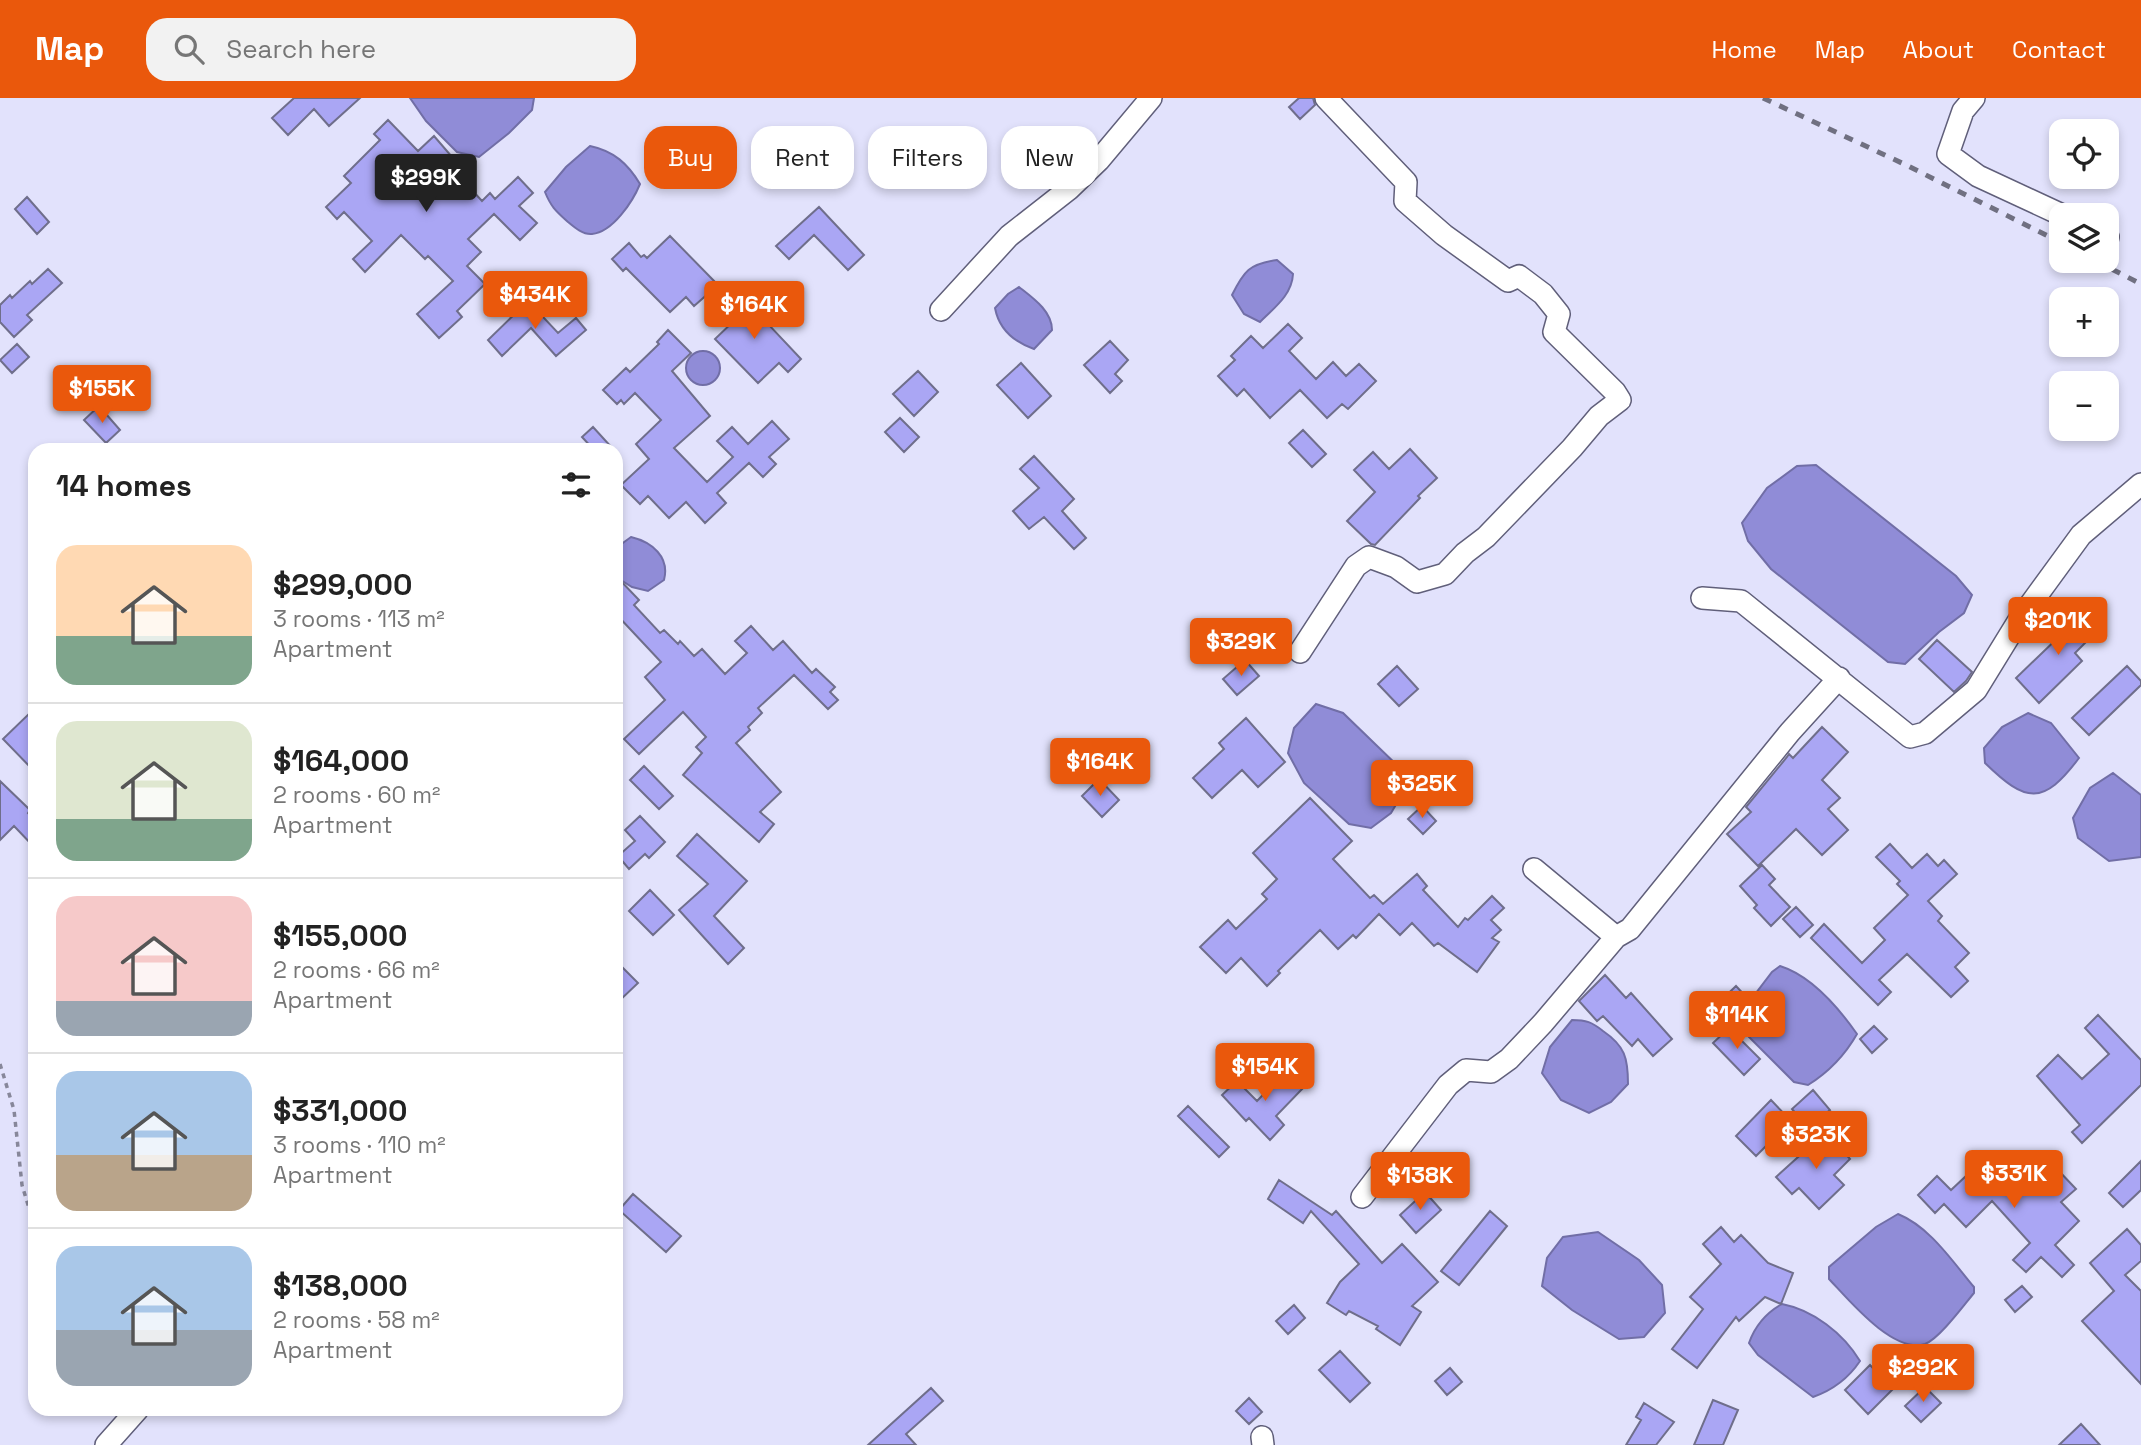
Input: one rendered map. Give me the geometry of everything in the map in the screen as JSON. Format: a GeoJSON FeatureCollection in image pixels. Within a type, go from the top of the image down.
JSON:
{"type":"FeatureCollection","features":[{"type":"Feature","properties":{"kind":"street"},"geometry":{"type":"LineString","coordinates":[[941,310],[1009,236],[1069,189],[1100,160],[1151,98]]}},
{"type":"Feature","properties":{"kind":"street"},"geometry":{"type":"LineString","coordinates":[[1300,652],[1356,566],[1369,557],[1396,567],[1417,582],[1445,573],[1486,537],[1572,448],[1599,416],[1620,400],[1554,332],[1559,314],[1543,294],[1519,276],[1508,281],[1444,235],[1405,201],[1406,182],[1326,98]]}},
{"type":"Feature","properties":{"kind":"street"},"geometry":{"type":"LineString","coordinates":[[1974,98],[1963,111],[1948,154],[1979,176],[2049,209]]}},
{"type":"Feature","properties":{"kind":"street"},"geometry":{"type":"LineString","coordinates":[[1702,598],[1741,601],[1910,737],[1925,733],[1976,690],[2019,620],[2081,535],[2141,484]]}},
{"type":"Feature","properties":{"kind":"street"},"geometry":{"type":"LineString","coordinates":[[1362,1197],[1448,1085],[1466,1070],[1491,1072],[1508,1059],[1543,1023],[1616,937],[1630,929],[1790,732],[1839,678]]}},
{"type":"Feature","properties":{"kind":"street"},"geometry":{"type":"LineString","coordinates":[[1534,869],[1616,937]]}},
{"type":"Feature","properties":{"kind":"street"},"geometry":{"type":"LineString","coordinates":[[106,1445],[132,1416]]}},
{"type":"Feature","properties":{"kind":"path"},"geometry":{"type":"LineString","coordinates":[[0,1064],[14,1110],[22,1185],[28,1205]]}},
{"type":"Feature","properties":{"kind":"shaded area"},"geometry":{"type":"Polygon","coordinates":[[[410,98],[534,98],[532,110],[479,157],[457,152],[426,121],[410,98]]]}},
{"type":"Feature","properties":{"kind":"shaded area"},"geometry":{"type":"Polygon","coordinates":[[[590,146],[619,159],[640,184],[615,222],[592,234],[582,232],[568,222],[554,208],[545,192],[566,167],[590,146]]]}},
{"type":"Feature","properties":{"kind":"shaded area"},"geometry":{"type":"Polygon","coordinates":[[[1277,260],[1293,274],[1292,282],[1281,301],[1260,322],[1244,314],[1232,295],[1248,270],[1277,260]]]}},
{"type":"Feature","properties":{"kind":"shaded area"},"geometry":{"type":"Polygon","coordinates":[[[1019,287],[1041,306],[1051,323],[1052,330],[1034,349],[1008,334],[995,308],[1019,287]]]}},
{"type":"Feature","properties":{"kind":"shaded area"},"geometry":{"type":"Polygon","coordinates":[[[703,351],[715,356],[720,368],[715,380],[703,385],[691,380],[686,368],[691,356],[703,351]]]}},
{"type":"Feature","properties":{"kind":"shaded area"},"geometry":{"type":"Polygon","coordinates":[[[1816,465],[1956,576],[1972,595],[1964,613],[1905,664],[1888,662],[1771,569],[1748,541],[1742,523],[1767,488],[1797,466],[1816,465]]]}},
{"type":"Feature","properties":{"kind":"shaded area"},"geometry":{"type":"Polygon","coordinates":[[[631,537],[658,552],[664,564],[664,580],[648,591],[623,581],[623,543],[631,537]]]}},
{"type":"Feature","properties":{"kind":"shaded area"},"geometry":{"type":"Polygon","coordinates":[[[1316,704],[1343,713],[1401,769],[1404,791],[1391,813],[1371,828],[1349,824],[1304,783],[1288,753],[1294,728],[1316,704]]]}},
{"type":"Feature","properties":{"kind":"shaded area"},"geometry":{"type":"Polygon","coordinates":[[[2028,713],[2051,723],[2079,758],[2055,785],[2034,794],[2012,786],[1985,763],[1984,748],[2002,727],[2028,713]]]}},
{"type":"Feature","properties":{"kind":"shaded area"},"geometry":{"type":"Polygon","coordinates":[[[2113,773],[2141,795],[2141,857],[2109,861],[2078,838],[2073,818],[2090,788],[2113,773]]]}},
{"type":"Feature","properties":{"kind":"shaded area"},"geometry":{"type":"Polygon","coordinates":[[[1780,966],[1813,985],[1833,1003],[1857,1034],[1836,1062],[1808,1085],[1794,1082],[1741,1029],[1737,1018],[1772,972],[1780,966]]]}},
{"type":"Feature","properties":{"kind":"shaded area"},"geometry":{"type":"Polygon","coordinates":[[[1572,1020],[1589,1022],[1599,1028],[1616,1042],[1626,1060],[1628,1084],[1611,1102],[1589,1113],[1561,1100],[1542,1073],[1550,1047],[1572,1020]]]}},
{"type":"Feature","properties":{"kind":"shaded area"},"geometry":{"type":"Polygon","coordinates":[[[1898,1214],[1930,1236],[1974,1287],[1974,1293],[1951,1321],[1925,1344],[1913,1345],[1886,1333],[1872,1323],[1829,1279],[1829,1267],[1876,1227],[1898,1214]]]}},
{"type":"Feature","properties":{"kind":"shaded area"},"geometry":{"type":"Polygon","coordinates":[[[1598,1232],[1639,1260],[1662,1285],[1665,1313],[1644,1337],[1619,1339],[1572,1310],[1542,1286],[1547,1258],[1563,1237],[1598,1232]]]}},
{"type":"Feature","properties":{"kind":"shaded area"},"geometry":{"type":"Polygon","coordinates":[[[1782,1304],[1805,1311],[1826,1324],[1845,1341],[1860,1361],[1840,1383],[1813,1397],[1758,1355],[1749,1343],[1762,1320],[1782,1304]]]}},
{"type":"Feature","properties":{"kind":"building"},"geometry":{"type":"Polygon","coordinates":[[[294,98],[360,98],[329,126],[314,109],[288,135],[272,118],[294,98]]]}},
{"type":"Feature","properties":{"kind":"building"},"geometry":{"type":"Polygon","coordinates":[[[1299,98],[1313,98],[1315,105],[1300,119],[1289,107],[1299,98]]]}},
{"type":"Feature","properties":{"kind":"building"},"geometry":{"type":"Polygon","coordinates":[[[388,120],[418,151],[434,136],[465,172],[460,177],[482,201],[490,193],[495,199],[518,177],[533,193],[519,206],[537,223],[520,240],[494,214],[468,239],[481,252],[467,266],[485,284],[457,311],[462,317],[439,338],[417,314],[453,281],[428,256],[425,259],[401,235],[365,272],[353,259],[372,241],[344,212],[337,219],[326,207],[351,183],[344,176],[380,140],[374,134],[388,120]]]}},
{"type":"Feature","properties":{"kind":"building"},"geometry":{"type":"Polygon","coordinates":[[[27,197],[49,222],[37,234],[15,209],[27,197]]]}},
{"type":"Feature","properties":{"kind":"building"},"geometry":{"type":"Polygon","coordinates":[[[819,207],[864,255],[848,270],[814,235],[789,259],[776,246],[819,207]]]}},
{"type":"Feature","properties":{"kind":"building"},"geometry":{"type":"Polygon","coordinates":[[[670,236],[718,285],[694,306],[686,297],[670,312],[626,268],[623,271],[612,259],[629,243],[641,257],[644,255],[647,258],[670,236]]]}},
{"type":"Feature","properties":{"kind":"building"},"geometry":{"type":"Polygon","coordinates":[[[48,269],[62,283],[27,315],[32,320],[14,337],[0,322],[0,305],[30,281],[32,284],[48,269]]]}},
{"type":"Feature","properties":{"kind":"building"},"geometry":{"type":"Polygon","coordinates":[[[736,290],[801,359],[788,372],[779,363],[758,383],[715,339],[737,318],[723,302],[736,290]]]}},
{"type":"Feature","properties":{"kind":"building"},"geometry":{"type":"Polygon","coordinates":[[[528,301],[558,333],[576,318],[586,330],[556,356],[531,328],[502,356],[488,340],[528,301]]]}},
{"type":"Feature","properties":{"kind":"building"},"geometry":{"type":"Polygon","coordinates":[[[1288,324],[1302,338],[1289,351],[1316,379],[1333,362],[1346,376],[1359,364],[1376,381],[1348,409],[1342,404],[1327,418],[1300,390],[1270,418],[1244,389],[1237,396],[1218,376],[1235,360],[1231,356],[1251,336],[1263,348],[1288,324]]]}},
{"type":"Feature","properties":{"kind":"building"},"geometry":{"type":"Polygon","coordinates":[[[668,330],[691,353],[672,371],[710,416],[674,448],[707,482],[733,457],[717,441],[732,427],[748,444],[772,421],[789,439],[769,457],[776,464],[763,477],[749,463],[717,493],[726,503],[705,523],[686,502],[669,518],[648,496],[640,504],[623,487],[623,483],[649,459],[636,444],[661,420],[635,393],[624,404],[621,400],[617,404],[603,390],[626,368],[630,372],[659,344],[657,342],[668,330]]]}},
{"type":"Feature","properties":{"kind":"building"},"geometry":{"type":"Polygon","coordinates":[[[1110,341],[1128,360],[1115,374],[1122,381],[1110,393],[1084,365],[1110,341]]]}},
{"type":"Feature","properties":{"kind":"building"},"geometry":{"type":"Polygon","coordinates":[[[17,344],[29,357],[12,373],[0,360],[17,344]]]}},
{"type":"Feature","properties":{"kind":"building"},"geometry":{"type":"Polygon","coordinates":[[[1021,363],[1051,396],[1028,418],[997,385],[1021,363]]]}},
{"type":"Feature","properties":{"kind":"building"},"geometry":{"type":"Polygon","coordinates":[[[918,371],[938,392],[914,416],[893,394],[918,371]]]}},
{"type":"Feature","properties":{"kind":"building"},"geometry":{"type":"Polygon","coordinates":[[[99,406],[120,430],[106,443],[84,420],[99,406]]]}},
{"type":"Feature","properties":{"kind":"building"},"geometry":{"type":"Polygon","coordinates":[[[900,418],[919,437],[904,452],[885,432],[900,418]]]}},
{"type":"Feature","properties":{"kind":"building"},"geometry":{"type":"Polygon","coordinates":[[[593,427],[608,443],[588,443],[582,437],[593,427]]]}},
{"type":"Feature","properties":{"kind":"building"},"geometry":{"type":"Polygon","coordinates":[[[1303,430],[1326,454],[1312,467],[1289,443],[1303,430]]]}},
{"type":"Feature","properties":{"kind":"building"},"geometry":{"type":"Polygon","coordinates":[[[1410,449],[1437,478],[1375,545],[1371,544],[1347,521],[1375,492],[1354,470],[1373,452],[1389,469],[1410,449]]]}},
{"type":"Feature","properties":{"kind":"building"},"geometry":{"type":"Polygon","coordinates":[[[1034,456],[1074,499],[1062,511],[1086,538],[1074,549],[1044,517],[1029,529],[1013,511],[1039,488],[1020,469],[1034,456]]]}},
{"type":"Feature","properties":{"kind":"building"},"geometry":{"type":"Polygon","coordinates":[[[623,583],[639,600],[634,605],[660,633],[664,630],[678,644],[680,641],[694,656],[702,649],[725,674],[747,653],[735,641],[751,626],[773,650],[783,641],[812,673],[816,669],[835,687],[830,692],[838,700],[828,709],[794,675],[758,708],[762,713],[736,743],[781,792],[760,812],[774,824],[759,842],[683,775],[702,753],[696,747],[706,737],[683,712],[639,754],[624,739],[665,700],[645,677],[661,662],[623,621],[623,583]]]}},
{"type":"Feature","properties":{"kind":"building"},"geometry":{"type":"Polygon","coordinates":[[[2078,607],[2099,629],[2075,653],[2082,661],[2039,703],[2016,678],[2065,631],[2059,626],[2078,607]]]}},
{"type":"Feature","properties":{"kind":"building"},"geometry":{"type":"Polygon","coordinates":[[[1937,640],[1972,672],[1954,692],[1919,659],[1937,640]]]}},
{"type":"Feature","properties":{"kind":"building"},"geometry":{"type":"Polygon","coordinates":[[[1245,660],[1259,676],[1237,695],[1223,679],[1245,660]]]}},
{"type":"Feature","properties":{"kind":"building"},"geometry":{"type":"Polygon","coordinates":[[[1397,666],[1418,689],[1399,706],[1378,684],[1397,666]]]}},
{"type":"Feature","properties":{"kind":"building"},"geometry":{"type":"Polygon","coordinates":[[[2127,666],[2141,681],[2141,685],[2089,735],[2072,718],[2127,666]]]}},
{"type":"Feature","properties":{"kind":"building"},"geometry":{"type":"Polygon","coordinates":[[[28,715],[28,765],[3,739],[28,715]]]}},
{"type":"Feature","properties":{"kind":"building"},"geometry":{"type":"Polygon","coordinates":[[[1246,718],[1285,762],[1258,787],[1242,770],[1212,798],[1193,778],[1224,749],[1219,743],[1246,718]]]}},
{"type":"Feature","properties":{"kind":"building"},"geometry":{"type":"Polygon","coordinates":[[[1822,727],[1848,752],[1822,780],[1840,798],[1828,809],[1848,830],[1822,855],[1796,829],[1758,866],[1727,834],[1751,812],[1746,807],[1789,754],[1793,758],[1822,727]]]}},
{"type":"Feature","properties":{"kind":"building"},"geometry":{"type":"Polygon","coordinates":[[[644,766],[673,796],[659,809],[630,780],[644,766]]]}},
{"type":"Feature","properties":{"kind":"building"},"geometry":{"type":"Polygon","coordinates":[[[1099,779],[1119,800],[1102,817],[1082,796],[1099,779]]]}},
{"type":"Feature","properties":{"kind":"building"},"geometry":{"type":"Polygon","coordinates":[[[0,781],[28,808],[28,841],[14,826],[0,840],[0,781]]]}},
{"type":"Feature","properties":{"kind":"building"},"geometry":{"type":"Polygon","coordinates":[[[1310,798],[1352,841],[1333,859],[1370,898],[1374,895],[1383,904],[1417,874],[1427,886],[1423,890],[1458,927],[1492,896],[1504,908],[1491,920],[1501,930],[1492,938],[1499,942],[1477,972],[1438,943],[1434,946],[1412,923],[1400,935],[1379,914],[1356,938],[1353,935],[1338,949],[1320,930],[1278,971],[1280,973],[1267,986],[1241,958],[1226,973],[1200,947],[1228,920],[1236,929],[1267,899],[1262,894],[1277,879],[1253,853],[1310,798]]]}},
{"type":"Feature","properties":{"kind":"building"},"geometry":{"type":"Polygon","coordinates":[[[1422,806],[1436,821],[1423,834],[1408,819],[1422,806]]]}},
{"type":"Feature","properties":{"kind":"building"},"geometry":{"type":"Polygon","coordinates":[[[640,816],[665,842],[649,858],[645,854],[629,869],[623,862],[623,852],[635,841],[625,830],[640,816]]]}},
{"type":"Feature","properties":{"kind":"building"},"geometry":{"type":"Polygon","coordinates":[[[697,834],[747,881],[714,916],[744,948],[728,964],[679,910],[708,884],[677,856],[697,834]]]}},
{"type":"Feature","properties":{"kind":"building"},"geometry":{"type":"Polygon","coordinates":[[[1890,844],[1912,868],[1927,854],[1938,866],[1944,860],[1957,874],[1928,901],[1942,916],[1938,921],[1969,953],[1955,967],[1968,981],[1951,997],[1907,954],[1879,980],[1891,992],[1878,1005],[1811,938],[1824,924],[1862,963],[1885,940],[1874,928],[1908,895],[1897,884],[1900,881],[1876,857],[1890,844]]]}},
{"type":"Feature","properties":{"kind":"building"},"geometry":{"type":"Polygon","coordinates":[[[1762,865],[1775,879],[1769,885],[1790,907],[1771,926],[1754,908],[1757,905],[1740,886],[1762,865]]]}},
{"type":"Feature","properties":{"kind":"building"},"geometry":{"type":"Polygon","coordinates":[[[650,890],[674,915],[653,935],[629,911],[650,890]]]}},
{"type":"Feature","properties":{"kind":"building"},"geometry":{"type":"Polygon","coordinates":[[[1796,907],[1813,925],[1800,937],[1783,919],[1796,907]]]}},
{"type":"Feature","properties":{"kind":"building"},"geometry":{"type":"Polygon","coordinates":[[[623,968],[638,983],[623,997],[623,968]]]}},
{"type":"Feature","properties":{"kind":"building"},"geometry":{"type":"Polygon","coordinates":[[[1605,975],[1626,998],[1631,993],[1672,1039],[1653,1056],[1638,1039],[1632,1046],[1603,1016],[1597,1021],[1579,1001],[1605,975]]]}},
{"type":"Feature","properties":{"kind":"building"},"geometry":{"type":"Polygon","coordinates":[[[1736,986],[1748,999],[1723,1023],[1711,1010],[1736,986]]]}},
{"type":"Feature","properties":{"kind":"building"},"geometry":{"type":"Polygon","coordinates":[[[2098,1015],[2141,1060],[2141,1085],[2082,1143],[2072,1132],[2080,1125],[2037,1076],[2058,1055],[2082,1079],[2109,1054],[2085,1028],[2098,1015]]]}},
{"type":"Feature","properties":{"kind":"building"},"geometry":{"type":"Polygon","coordinates":[[[1874,1026],[1887,1039],[1872,1053],[1860,1039],[1874,1026]]]}},
{"type":"Feature","properties":{"kind":"building"},"geometry":{"type":"Polygon","coordinates":[[[1729,1028],[1760,1059],[1744,1075],[1713,1043],[1729,1028]]]}},
{"type":"Feature","properties":{"kind":"building"},"geometry":{"type":"Polygon","coordinates":[[[1288,1069],[1305,1086],[1276,1116],[1284,1125],[1270,1140],[1249,1118],[1246,1121],[1222,1095],[1237,1081],[1257,1101],[1288,1069]]]}},
{"type":"Feature","properties":{"kind":"building"},"geometry":{"type":"Polygon","coordinates":[[[1813,1090],[1830,1110],[1808,1128],[1792,1109],[1813,1090]]]}},
{"type":"Feature","properties":{"kind":"building"},"geometry":{"type":"Polygon","coordinates":[[[1771,1100],[1791,1121],[1756,1156],[1736,1136],[1771,1100]]]}},
{"type":"Feature","properties":{"kind":"building"},"geometry":{"type":"Polygon","coordinates":[[[1188,1106],[1229,1147],[1219,1157],[1178,1116],[1188,1106]]]}},
{"type":"Feature","properties":{"kind":"building"},"geometry":{"type":"Polygon","coordinates":[[[1827,1131],[1850,1159],[1834,1175],[1844,1185],[1819,1209],[1799,1188],[1792,1194],[1776,1177],[1827,1131]]]}},
{"type":"Feature","properties":{"kind":"building"},"geometry":{"type":"Polygon","coordinates":[[[1982,1161],[2010,1191],[2029,1174],[2038,1184],[2056,1168],[2076,1189],[2061,1202],[2079,1221],[2055,1245],[2074,1265],[2062,1277],[2041,1257],[2026,1272],[2013,1260],[2030,1243],[1992,1201],[1966,1227],[1944,1204],[1935,1213],[1918,1195],[1937,1176],[1951,1190],[1982,1161]]]}},
{"type":"Feature","properties":{"kind":"building"},"geometry":{"type":"Polygon","coordinates":[[[2141,1161],[2141,1190],[2123,1207],[2109,1193],[2141,1161]]]}},
{"type":"Feature","properties":{"kind":"building"},"geometry":{"type":"Polygon","coordinates":[[[1279,1180],[1332,1215],[1336,1211],[1382,1263],[1402,1244],[1438,1282],[1412,1306],[1421,1312],[1400,1345],[1376,1329],[1378,1326],[1349,1311],[1346,1315],[1327,1303],[1340,1282],[1359,1264],[1311,1211],[1303,1223],[1268,1199],[1279,1180]]]}},
{"type":"Feature","properties":{"kind":"building"},"geometry":{"type":"Polygon","coordinates":[[[1425,1192],[1441,1210],[1416,1233],[1400,1215],[1425,1192]]]}},
{"type":"Feature","properties":{"kind":"building"},"geometry":{"type":"Polygon","coordinates":[[[633,1194],[681,1236],[666,1252],[623,1214],[623,1205],[633,1194]]]}},
{"type":"Feature","properties":{"kind":"building"},"geometry":{"type":"Polygon","coordinates":[[[1490,1211],[1507,1226],[1459,1285],[1441,1271],[1490,1211]]]}},
{"type":"Feature","properties":{"kind":"building"},"geometry":{"type":"Polygon","coordinates":[[[1721,1227],[1734,1242],[1741,1235],[1768,1263],[1793,1273],[1781,1304],[1765,1297],[1739,1321],[1736,1317],[1697,1368],[1672,1349],[1703,1309],[1690,1297],[1721,1264],[1703,1244],[1721,1227]]]}},
{"type":"Feature","properties":{"kind":"building"},"geometry":{"type":"Polygon","coordinates":[[[2127,1229],[2141,1245],[2141,1261],[2125,1275],[2141,1291],[2141,1384],[2082,1321],[2114,1291],[2090,1263],[2127,1229]]]}},
{"type":"Feature","properties":{"kind":"building"},"geometry":{"type":"Polygon","coordinates":[[[2022,1286],[2032,1297],[2015,1312],[2005,1300],[2022,1286]]]}},
{"type":"Feature","properties":{"kind":"building"},"geometry":{"type":"Polygon","coordinates":[[[1294,1305],[1305,1318],[1288,1334],[1276,1321],[1294,1305]]]}},
{"type":"Feature","properties":{"kind":"building"},"geometry":{"type":"Polygon","coordinates":[[[1340,1351],[1370,1383],[1350,1402],[1319,1370],[1340,1351]]]}},
{"type":"Feature","properties":{"kind":"building"},"geometry":{"type":"Polygon","coordinates":[[[1870,1365],[1893,1389],[1868,1414],[1845,1390],[1870,1365]]]}},
{"type":"Feature","properties":{"kind":"building"},"geometry":{"type":"Polygon","coordinates":[[[1450,1368],[1462,1382],[1447,1395],[1435,1381],[1450,1368]]]}},
{"type":"Feature","properties":{"kind":"building"},"geometry":{"type":"Polygon","coordinates":[[[1925,1387],[1941,1403],[1921,1422],[1905,1406],[1925,1387]]]}},
{"type":"Feature","properties":{"kind":"building"},"geometry":{"type":"Polygon","coordinates":[[[931,1388],[943,1401],[906,1434],[916,1445],[868,1445],[931,1388]]]}},
{"type":"Feature","properties":{"kind":"building"},"geometry":{"type":"Polygon","coordinates":[[[1249,1398],[1262,1412],[1249,1424],[1236,1411],[1249,1398]]]}},
{"type":"Feature","properties":{"kind":"building"},"geometry":{"type":"Polygon","coordinates":[[[1713,1400],[1738,1410],[1723,1445],[1694,1445],[1713,1400]]]}},
{"type":"Feature","properties":{"kind":"building"},"geometry":{"type":"Polygon","coordinates":[[[1644,1403],[1674,1422],[1656,1445],[1626,1445],[1641,1420],[1636,1417],[1644,1403]]]}},
{"type":"Feature","properties":{"kind":"building"},"geometry":{"type":"Polygon","coordinates":[[[2081,1424],[2100,1445],[2059,1445],[2081,1424]]]}},
{"type":"Feature","properties":{"kind":"railway"},"geometry":{"type":"LineString","coordinates":[[1763,98],[2049,236]]}},
{"type":"Feature","properties":{"kind":"railway"},"geometry":{"type":"LineString","coordinates":[[2119,273],[2141,284]]}}]}
